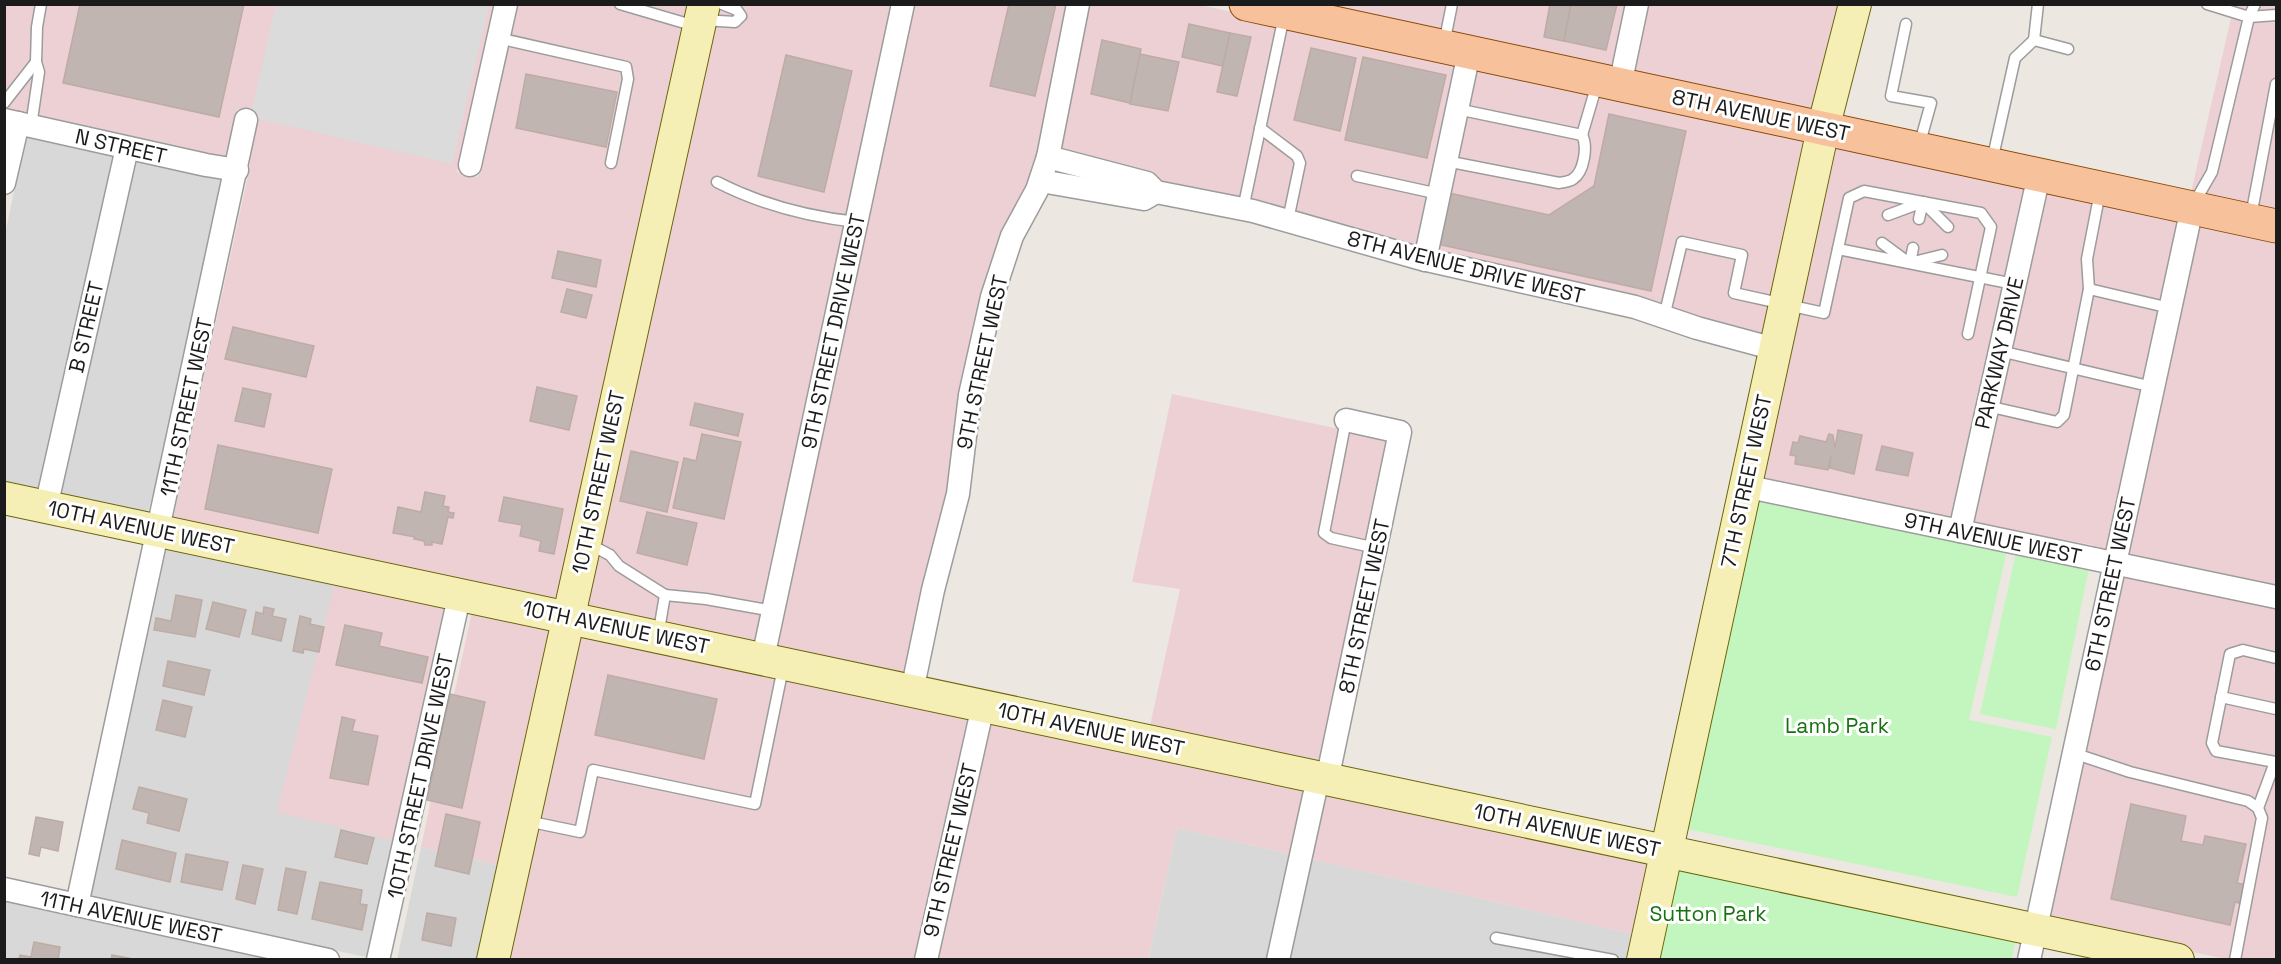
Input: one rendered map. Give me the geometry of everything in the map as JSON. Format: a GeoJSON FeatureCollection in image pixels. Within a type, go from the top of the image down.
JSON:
{"type":"FeatureCollection","features":[{"type":"Feature","properties":{"kind":"main road","name":"8TH AVENUE WEST"},"geometry":{"type":"LineString","coordinates":[[1246,4],[1286,9],[1456,50],[2263,223]]}},
{"type":"Feature","properties":{"kind":"street"},"geometry":{"type":"LineString","coordinates":[[470,165],[506,4]]}},
{"type":"Feature","properties":{"kind":"street","name":"9TH STREET DRIVE WEST"},"geometry":{"type":"LineString","coordinates":[[774,660],[773,612],[903,4]]}},
{"type":"Feature","properties":{"kind":"street","name":"9TH STREET WEST"},"geometry":{"type":"LineString","coordinates":[[912,691],[933,590],[958,494],[970,396],[992,297],[1012,236],[1041,181],[1048,157],[1078,4]]}},
{"type":"Feature","properties":{"kind":"street"},"geometry":{"type":"LineString","coordinates":[[1609,82],[1637,4]]}},
{"type":"Feature","properties":{"kind":"street","name":"7TH STREET WEST"},"geometry":{"type":"LineString","coordinates":[[1643,960],[1744,486],[1823,129],[1854,4]]}},
{"type":"Feature","properties":{"kind":"street","name":"10TH STREET WEST"},"geometry":{"type":"LineString","coordinates":[[493,960],[585,542],[706,14]]}},
{"type":"Feature","properties":{"kind":"street"},"geometry":{"type":"LineString","coordinates":[[1425,260],[1457,109],[1456,50]]}},
{"type":"Feature","properties":{"kind":"street","name":"11TH STREET WEST"},"geometry":{"type":"LineString","coordinates":[[77,905],[246,120]]}},
{"type":"Feature","properties":{"kind":"street"},"geometry":{"type":"LineString","coordinates":[[4,183],[18,123]]}},
{"type":"Feature","properties":{"kind":"street","name":"N STREET"},"geometry":{"type":"LineString","coordinates":[[18,123],[237,170]]}},
{"type":"Feature","properties":{"kind":"street","name":"B STREET"},"geometry":{"type":"LineString","coordinates":[[46,507],[127,148]]}},
{"type":"Feature","properties":{"kind":"street","name":"8TH AVENUE DRIVE WEST"},"geometry":{"type":"LineString","coordinates":[[1048,157],[1147,183],[1156,192],[1243,209],[1425,260],[1635,307],[1775,349]]}},
{"type":"Feature","properties":{"kind":"street","name":"PARKWAY DRIVE"},"geometry":{"type":"LineString","coordinates":[[1960,531],[2039,175]]}},
{"type":"Feature","properties":{"kind":"street","name":"8TH AVENUE DRIVE WEST"},"geometry":{"type":"LineString","coordinates":[[1041,181],[1144,199],[1156,192]]}},
{"type":"Feature","properties":{"kind":"street","name":"6TH STREET WEST"},"geometry":{"type":"LineString","coordinates":[[2032,945],[2192,208]]}},
{"type":"Feature","properties":{"kind":"street","name":"8TH STREET WEST"},"geometry":{"type":"LineString","coordinates":[[1278,960],[1323,779],[1400,432],[1346,420]]}},
{"type":"Feature","properties":{"kind":"street","name":"9TH AVENUE WEST"},"geometry":{"type":"LineString","coordinates":[[1744,486],[2277,597]]}},
{"type":"Feature","properties":{"kind":"street","name":"10TH AVENUE WEST"},"geometry":{"type":"LineString","coordinates":[[4,498],[460,593],[568,618],[1666,851],[2032,945],[2178,960]]}},
{"type":"Feature","properties":{"kind":"street","name":"10TH STREET DRIVE WEST"},"geometry":{"type":"LineString","coordinates":[[378,960],[460,593]]}},
{"type":"Feature","properties":{"kind":"street","name":"9TH STREET WEST"},"geometry":{"type":"LineString","coordinates":[[926,960],[983,706]]}},
{"type":"Feature","properties":{"kind":"street","name":"11TH AVENUE WEST"},"geometry":{"type":"LineString","coordinates":[[4,889],[328,960]]}},
{"type":"Feature","properties":{"kind":"lane"},"geometry":{"type":"LineString","coordinates":[[18,123],[39,72],[36,62],[37,27],[41,4]]}},
{"type":"Feature","properties":{"kind":"lane"},"geometry":{"type":"LineString","coordinates":[[620,4],[706,14]]}},
{"type":"Feature","properties":{"kind":"lane"},"geometry":{"type":"LineString","coordinates":[[1452,4],[1456,50]]}},
{"type":"Feature","properties":{"kind":"lane"},"geometry":{"type":"LineString","coordinates":[[1991,165],[2015,58],[2034,40],[2038,4]]}},
{"type":"Feature","properties":{"kind":"lane"},"geometry":{"type":"LineString","coordinates":[[2207,4],[2249,17],[2277,15]]}},
{"type":"Feature","properties":{"kind":"lane"},"geometry":{"type":"LineString","coordinates":[[2192,208],[2212,172],[2249,17],[2255,4]]}},
{"type":"Feature","properties":{"kind":"lane"},"geometry":{"type":"LineString","coordinates":[[1243,209],[1286,9]]}},
{"type":"Feature","properties":{"kind":"lane"},"geometry":{"type":"LineString","coordinates":[[1906,24],[1891,96],[1930,103],[1919,149]]}},
{"type":"Feature","properties":{"kind":"lane"},"geometry":{"type":"LineString","coordinates":[[498,38],[626,67],[628,79],[611,163]]}},
{"type":"Feature","properties":{"kind":"lane"},"geometry":{"type":"LineString","coordinates":[[2034,40],[2068,49]]}},
{"type":"Feature","properties":{"kind":"lane"},"geometry":{"type":"LineString","coordinates":[[4,102],[36,62]]}},
{"type":"Feature","properties":{"kind":"lane"},"geometry":{"type":"LineString","coordinates":[[1582,135],[1609,82]]}},
{"type":"Feature","properties":{"kind":"lane"},"geometry":{"type":"LineString","coordinates":[[2263,223],[2277,84]]}},
{"type":"Feature","properties":{"kind":"lane"},"geometry":{"type":"LineString","coordinates":[[1446,161],[1559,183],[1571,181],[1578,175],[1584,154],[1586,142],[1582,135],[1457,109]]}},
{"type":"Feature","properties":{"kind":"lane"},"geometry":{"type":"LineString","coordinates":[[1260,128],[1298,156],[1300,163],[1288,220]]}},
{"type":"Feature","properties":{"kind":"lane"},"geometry":{"type":"LineString","coordinates":[[1357,176],[1439,194]]}},
{"type":"Feature","properties":{"kind":"lane"},"geometry":{"type":"LineString","coordinates":[[717,182],[759,200],[791,210],[857,222]]}},
{"type":"Feature","properties":{"kind":"lane"},"geometry":{"type":"LineString","coordinates":[[1987,406],[2057,422],[2064,415],[2089,289],[2087,259],[2101,188]]}},
{"type":"Feature","properties":{"kind":"lane"},"geometry":{"type":"LineString","coordinates":[[1664,317],[1682,242],[1742,255],[1734,293],[1824,313],[1849,198],[1864,190],[1981,213],[1991,227],[1968,334]]}},
{"type":"Feature","properties":{"kind":"lane"},"geometry":{"type":"LineString","coordinates":[[1888,215],[1923,202]]}},
{"type":"Feature","properties":{"kind":"lane"},"geometry":{"type":"LineString","coordinates":[[1919,219],[1923,202]]}},
{"type":"Feature","properties":{"kind":"lane"},"geometry":{"type":"LineString","coordinates":[[1923,202],[1948,227]]}},
{"type":"Feature","properties":{"kind":"lane"},"geometry":{"type":"LineString","coordinates":[[1882,243],[1910,263],[1942,255]]}},
{"type":"Feature","properties":{"kind":"lane"},"geometry":{"type":"LineString","coordinates":[[1910,263],[1913,248]]}},
{"type":"Feature","properties":{"kind":"lane"},"geometry":{"type":"LineString","coordinates":[[1838,249],[2014,284]]}},
{"type":"Feature","properties":{"kind":"lane"},"geometry":{"type":"LineString","coordinates":[[2089,289],[2170,308]]}},
{"type":"Feature","properties":{"kind":"lane"},"geometry":{"type":"LineString","coordinates":[[2000,351],[2153,387]]}},
{"type":"Feature","properties":{"kind":"lane"},"geometry":{"type":"LineString","coordinates":[[1346,420],[1324,533],[1331,538],[1376,548]]}},
{"type":"Feature","properties":{"kind":"lane"},"geometry":{"type":"LineString","coordinates":[[585,542],[610,555],[619,566],[665,595],[706,599],[773,612]]}},
{"type":"Feature","properties":{"kind":"lane"},"geometry":{"type":"LineString","coordinates":[[658,636],[665,595]]}},
{"type":"Feature","properties":{"kind":"lane"},"geometry":{"type":"LineString","coordinates":[[2258,808],[2276,763],[2216,751],[2213,748],[2230,654],[2242,650],[2277,657]]}},
{"type":"Feature","properties":{"kind":"lane"},"geometry":{"type":"LineString","coordinates":[[523,820],[580,832],[592,770],[754,804],[774,660]]}},
{"type":"Feature","properties":{"kind":"lane"},"geometry":{"type":"LineString","coordinates":[[2221,697],[2277,709]]}},
{"type":"Feature","properties":{"kind":"lane"},"geometry":{"type":"LineString","coordinates":[[2073,753],[2130,772],[2247,801],[2258,808],[2262,818],[2235,960]]}},
{"type":"Feature","properties":{"kind":"lane"},"geometry":{"type":"LineString","coordinates":[[1496,938],[1613,960]]}},
{"type":"Feature","properties":{"kind":"shaded area"},"geometry":{"type":"Polygon","coordinates":[[[1305,4],[1626,5],[1611,73],[1305,4]]]}},
{"type":"Feature","properties":{"kind":"shaded area"},"geometry":{"type":"Polygon","coordinates":[[[5,5],[495,5],[457,172],[478,177],[517,5],[693,5],[559,606],[172,524],[247,180],[258,113],[237,109],[228,159],[5,109],[5,5]]]}},
{"type":"Feature","properties":{"kind":"shaded area"},"geometry":{"type":"Polygon","coordinates":[[[276,5],[489,5],[452,164],[250,117],[276,5]]]}},
{"type":"Feature","properties":{"kind":"shaded area"},"geometry":{"type":"Polygon","coordinates":[[[715,5],[892,5],[755,646],[580,611],[715,5]]]}},
{"type":"Feature","properties":{"kind":"shaded area"},"geometry":{"type":"Polygon","coordinates":[[[914,5],[1067,5],[1033,170],[1002,232],[981,295],[960,394],[947,492],[904,679],[776,650],[914,5]]]}},
{"type":"Feature","properties":{"kind":"shaded area"},"geometry":{"type":"Polygon","coordinates":[[[1089,5],[1200,5],[1456,61],[1416,248],[1162,183],[1061,150],[1089,5]]]}},
{"type":"Feature","properties":{"kind":"shaded area"},"geometry":{"type":"Polygon","coordinates":[[[1649,5],[1843,5],[1815,117],[1632,78],[1649,5]]]}},
{"type":"Feature","properties":{"kind":"shaded area"},"geometry":{"type":"Polygon","coordinates":[[[2234,5],[2276,5],[2276,216],[2190,197],[2234,5]]]}},
{"type":"Feature","properties":{"kind":"shaded area"},"geometry":{"type":"Polygon","coordinates":[[[1477,65],[1811,136],[1766,337],[1437,252],[1477,65]]]}},
{"type":"Feature","properties":{"kind":"shaded area"},"geometry":{"type":"Polygon","coordinates":[[[26,135],[114,155],[37,495],[5,488],[5,234],[26,135]]]}},
{"type":"Feature","properties":{"kind":"shaded area"},"geometry":{"type":"Polygon","coordinates":[[[1832,140],[2026,182],[1951,519],[1757,479],[1832,140]]]}},
{"type":"Feature","properties":{"kind":"shaded area"},"geometry":{"type":"Polygon","coordinates":[[[135,160],[225,178],[170,432],[146,518],[58,500],[135,160]]]}},
{"type":"Feature","properties":{"kind":"shaded area"},"geometry":{"type":"Polygon","coordinates":[[[2047,186],[2179,215],[2106,552],[2093,549],[2093,545],[1972,524],[2047,186]]]}},
{"type":"Feature","properties":{"kind":"shaded area"},"geometry":{"type":"Polygon","coordinates":[[[2200,219],[2276,236],[2276,588],[2127,556],[2200,219]]]}},
{"type":"Feature","properties":{"kind":"shaded area"},"geometry":{"type":"Polygon","coordinates":[[[1172,394],[1388,439],[1319,768],[1148,735],[1180,589],[1132,582],[1172,394]]]}},
{"type":"Feature","properties":{"kind":"shaded area"},"geometry":{"type":"Polygon","coordinates":[[[168,543],[336,578],[400,842],[375,959],[90,898],[168,543]]]}},
{"type":"Feature","properties":{"kind":"shaded area"},"geometry":{"type":"Polygon","coordinates":[[[2123,575],[2276,607],[2276,959],[2226,959],[2048,923],[2123,575]]]}},
{"type":"Feature","properties":{"kind":"shaded area"},"geometry":{"type":"Polygon","coordinates":[[[336,578],[452,603],[400,842],[277,812],[336,578]]]}},
{"type":"Feature","properties":{"kind":"shaded area"},"geometry":{"type":"Polygon","coordinates":[[[473,607],[555,625],[502,866],[421,847],[473,607]]]}},
{"type":"Feature","properties":{"kind":"shaded area"},"geometry":{"type":"Polygon","coordinates":[[[576,629],[970,713],[915,959],[504,960],[576,629]]]}},
{"type":"Feature","properties":{"kind":"shaded area"},"geometry":{"type":"Polygon","coordinates":[[[991,718],[1306,785],[1290,854],[1177,828],[1148,959],[937,960],[991,718]]]}},
{"type":"Feature","properties":{"kind":"shaded area"},"geometry":{"type":"Polygon","coordinates":[[[1327,789],[1651,858],[1637,935],[1311,859],[1327,789]]]}},
{"type":"Feature","properties":{"kind":"shaded area"},"geometry":{"type":"Polygon","coordinates":[[[1177,828],[1290,854],[1267,959],[1148,960],[1177,828]]]}},
{"type":"Feature","properties":{"kind":"shaded area"},"geometry":{"type":"Polygon","coordinates":[[[421,847],[502,866],[482,959],[397,960],[421,847]]]}},
{"type":"Feature","properties":{"kind":"shaded area"},"geometry":{"type":"Polygon","coordinates":[[[1311,859],[1637,935],[1632,959],[1289,960],[1311,859]]]}},
{"type":"Feature","properties":{"kind":"shaded area"},"geometry":{"type":"Polygon","coordinates":[[[5,899],[283,959],[5,959],[5,899]]]}},
{"type":"Feature","properties":{"kind":"green space","name":"Lamb Park"},"geometry":{"type":"Polygon","coordinates":[[[1750,493],[2007,550],[1969,720],[2052,737],[2017,897],[1682,828],[1750,493]]]}},
{"type":"Feature","properties":{"kind":"green space"},"geometry":{"type":"Polygon","coordinates":[[[2016,553],[2089,568],[2056,729],[1980,714],[2016,553]]]}},
{"type":"Feature","properties":{"kind":"green space","name":"Sutton Park"},"geometry":{"type":"Polygon","coordinates":[[[1671,858],[2017,933],[2012,959],[1650,960],[1671,858]]]}},
{"type":"Feature","properties":{"kind":"building"},"geometry":{"type":"Polygon","coordinates":[[[80,4],[244,4],[219,117],[63,83],[80,4]]]}},
{"type":"Feature","properties":{"kind":"building"},"geometry":{"type":"Polygon","coordinates":[[[1009,4],[1056,4],[1035,96],[990,86],[1009,4]]]}},
{"type":"Feature","properties":{"kind":"building"},"geometry":{"type":"Polygon","coordinates":[[[1550,4],[1571,4],[1564,41],[1544,37],[1550,4]]]}},
{"type":"Feature","properties":{"kind":"building"},"geometry":{"type":"Polygon","coordinates":[[[1571,4],[1617,4],[1606,50],[1564,41],[1571,4]]]}},
{"type":"Feature","properties":{"kind":"building"},"geometry":{"type":"Polygon","coordinates":[[[1189,24],[1230,33],[1223,66],[1182,57],[1189,24]]]}},
{"type":"Feature","properties":{"kind":"building"},"geometry":{"type":"Polygon","coordinates":[[[1230,33],[1251,37],[1237,96],[1217,92],[1230,33]]]}},
{"type":"Feature","properties":{"kind":"building"},"geometry":{"type":"Polygon","coordinates":[[[1102,40],[1141,49],[1130,103],[1091,94],[1102,40]]]}},
{"type":"Feature","properties":{"kind":"building"},"geometry":{"type":"Polygon","coordinates":[[[1311,48],[1356,58],[1340,131],[1294,120],[1311,48]]]}},
{"type":"Feature","properties":{"kind":"building"},"geometry":{"type":"Polygon","coordinates":[[[1140,54],[1179,62],[1168,111],[1130,104],[1140,54]]]}},
{"type":"Feature","properties":{"kind":"building"},"geometry":{"type":"Polygon","coordinates":[[[786,55],[852,71],[824,192],[758,176],[786,55]]]}},
{"type":"Feature","properties":{"kind":"building"},"geometry":{"type":"Polygon","coordinates":[[[1363,57],[1446,75],[1427,158],[1345,140],[1363,57]]]}},
{"type":"Feature","properties":{"kind":"building"},"geometry":{"type":"Polygon","coordinates":[[[526,74],[617,92],[606,147],[516,128],[526,74]]]}},
{"type":"Feature","properties":{"kind":"building"},"geometry":{"type":"Polygon","coordinates":[[[1609,114],[1686,131],[1651,291],[1437,244],[1449,193],[1549,215],[1594,186],[1609,114]]]}},
{"type":"Feature","properties":{"kind":"building"},"geometry":{"type":"Polygon","coordinates":[[[558,251],[601,260],[596,287],[552,278],[558,251]]]}},
{"type":"Feature","properties":{"kind":"building"},"geometry":{"type":"Polygon","coordinates":[[[567,289],[592,295],[586,318],[561,312],[567,289]]]}},
{"type":"Feature","properties":{"kind":"building"},"geometry":{"type":"Polygon","coordinates":[[[233,327],[314,346],[306,377],[225,359],[233,327]]]}},
{"type":"Feature","properties":{"kind":"building"},"geometry":{"type":"Polygon","coordinates":[[[537,387],[577,396],[569,430],[530,421],[537,387]]]}},
{"type":"Feature","properties":{"kind":"building"},"geometry":{"type":"Polygon","coordinates":[[[243,388],[271,394],[264,427],[235,421],[243,388]]]}},
{"type":"Feature","properties":{"kind":"building"},"geometry":{"type":"Polygon","coordinates":[[[695,403],[743,414],[738,436],[690,425],[695,403]]]}},
{"type":"Feature","properties":{"kind":"building"},"geometry":{"type":"Polygon","coordinates":[[[1838,430],[1862,435],[1854,474],[1830,468],[1831,456],[1828,470],[1795,464],[1796,456],[1790,455],[1793,442],[1798,443],[1800,436],[1826,442],[1829,434],[1833,435],[1835,448],[1838,430]]]}},
{"type":"Feature","properties":{"kind":"building"},"geometry":{"type":"Polygon","coordinates":[[[702,434],[741,442],[724,519],[673,508],[684,458],[696,461],[702,434]]]}},
{"type":"Feature","properties":{"kind":"building"},"geometry":{"type":"Polygon","coordinates":[[[218,445],[332,469],[318,533],[205,509],[218,445]]]}},
{"type":"Feature","properties":{"kind":"building"},"geometry":{"type":"Polygon","coordinates":[[[1882,446],[1913,453],[1908,476],[1876,470],[1882,446]]]}},
{"type":"Feature","properties":{"kind":"building"},"geometry":{"type":"Polygon","coordinates":[[[631,451],[678,462],[667,512],[620,501],[631,451]]]}},
{"type":"Feature","properties":{"kind":"building"},"geometry":{"type":"Polygon","coordinates":[[[425,492],[445,496],[443,506],[449,507],[448,512],[454,513],[453,518],[448,517],[442,544],[432,542],[432,545],[425,545],[424,541],[414,539],[415,537],[393,533],[398,507],[421,512],[425,492]]]}},
{"type":"Feature","properties":{"kind":"building"},"geometry":{"type":"Polygon","coordinates":[[[504,497],[563,509],[554,554],[539,551],[541,541],[520,536],[522,525],[499,521],[504,497]]]}},
{"type":"Feature","properties":{"kind":"building"},"geometry":{"type":"Polygon","coordinates":[[[647,512],[697,523],[687,565],[637,553],[647,512]]]}},
{"type":"Feature","properties":{"kind":"building"},"geometry":{"type":"Polygon","coordinates":[[[176,595],[202,600],[195,637],[154,630],[156,618],[171,621],[176,595]]]}},
{"type":"Feature","properties":{"kind":"building"},"geometry":{"type":"Polygon","coordinates":[[[213,602],[246,610],[239,637],[206,629],[213,602]]]}},
{"type":"Feature","properties":{"kind":"building"},"geometry":{"type":"Polygon","coordinates":[[[264,607],[274,609],[272,616],[286,619],[281,641],[252,634],[256,612],[263,614],[264,607]]]}},
{"type":"Feature","properties":{"kind":"building"},"geometry":{"type":"Polygon","coordinates":[[[300,616],[311,619],[310,624],[324,627],[319,652],[304,649],[303,653],[293,651],[300,616]]]}},
{"type":"Feature","properties":{"kind":"building"},"geometry":{"type":"Polygon","coordinates":[[[345,625],[382,633],[379,646],[428,657],[422,683],[336,665],[345,625]]]}},
{"type":"Feature","properties":{"kind":"building"},"geometry":{"type":"Polygon","coordinates":[[[168,661],[210,670],[204,695],[163,686],[168,661]]]}},
{"type":"Feature","properties":{"kind":"building"},"geometry":{"type":"Polygon","coordinates":[[[608,675],[717,699],[704,759],[595,735],[608,675]]]}},
{"type":"Feature","properties":{"kind":"building"},"geometry":{"type":"Polygon","coordinates":[[[450,694],[485,702],[462,808],[427,800],[450,694]]]}},
{"type":"Feature","properties":{"kind":"building"},"geometry":{"type":"Polygon","coordinates":[[[163,700],[192,707],[185,737],[156,730],[163,700]]]}},
{"type":"Feature","properties":{"kind":"building"},"geometry":{"type":"Polygon","coordinates":[[[342,717],[355,720],[352,731],[378,736],[368,785],[330,778],[342,717]]]}},
{"type":"Feature","properties":{"kind":"building"},"geometry":{"type":"Polygon","coordinates":[[[139,787],[187,799],[179,831],[147,823],[149,813],[133,809],[139,787]]]}},
{"type":"Feature","properties":{"kind":"building"},"geometry":{"type":"Polygon","coordinates":[[[2131,804],[2186,816],[2181,841],[2203,845],[2205,836],[2246,844],[2237,883],[2248,885],[2243,904],[2235,902],[2230,925],[2111,899],[2131,804]]]}},
{"type":"Feature","properties":{"kind":"building"},"geometry":{"type":"Polygon","coordinates":[[[446,814],[480,822],[469,874],[435,866],[446,814]]]}},
{"type":"Feature","properties":{"kind":"building"},"geometry":{"type":"Polygon","coordinates":[[[36,817],[63,822],[58,851],[41,847],[39,856],[29,854],[36,817]]]}},
{"type":"Feature","properties":{"kind":"building"},"geometry":{"type":"Polygon","coordinates":[[[341,830],[374,838],[367,864],[335,857],[341,830]]]}},
{"type":"Feature","properties":{"kind":"building"},"geometry":{"type":"Polygon","coordinates":[[[122,840],[176,853],[170,882],[116,869],[122,840]]]}},
{"type":"Feature","properties":{"kind":"building"},"geometry":{"type":"Polygon","coordinates":[[[186,854],[228,862],[222,890],[181,882],[186,854]]]}},
{"type":"Feature","properties":{"kind":"building"},"geometry":{"type":"Polygon","coordinates":[[[243,865],[263,869],[255,904],[236,899],[243,865]]]}},
{"type":"Feature","properties":{"kind":"building"},"geometry":{"type":"Polygon","coordinates":[[[286,868],[306,872],[297,914],[278,910],[286,868]]]}},
{"type":"Feature","properties":{"kind":"building"},"geometry":{"type":"Polygon","coordinates":[[[320,882],[362,890],[360,904],[367,905],[362,930],[312,919],[320,882]]]}},
{"type":"Feature","properties":{"kind":"building"},"geometry":{"type":"Polygon","coordinates":[[[427,913],[456,918],[451,946],[422,940],[427,913]]]}},
{"type":"Feature","properties":{"kind":"building"},"geometry":{"type":"Polygon","coordinates":[[[34,942],[60,947],[58,960],[19,960],[20,955],[31,957],[34,942]]]}},
{"type":"Feature","properties":{"kind":"building"},"geometry":{"type":"Polygon","coordinates":[[[112,955],[133,959],[111,960],[112,955]]]}}]}
